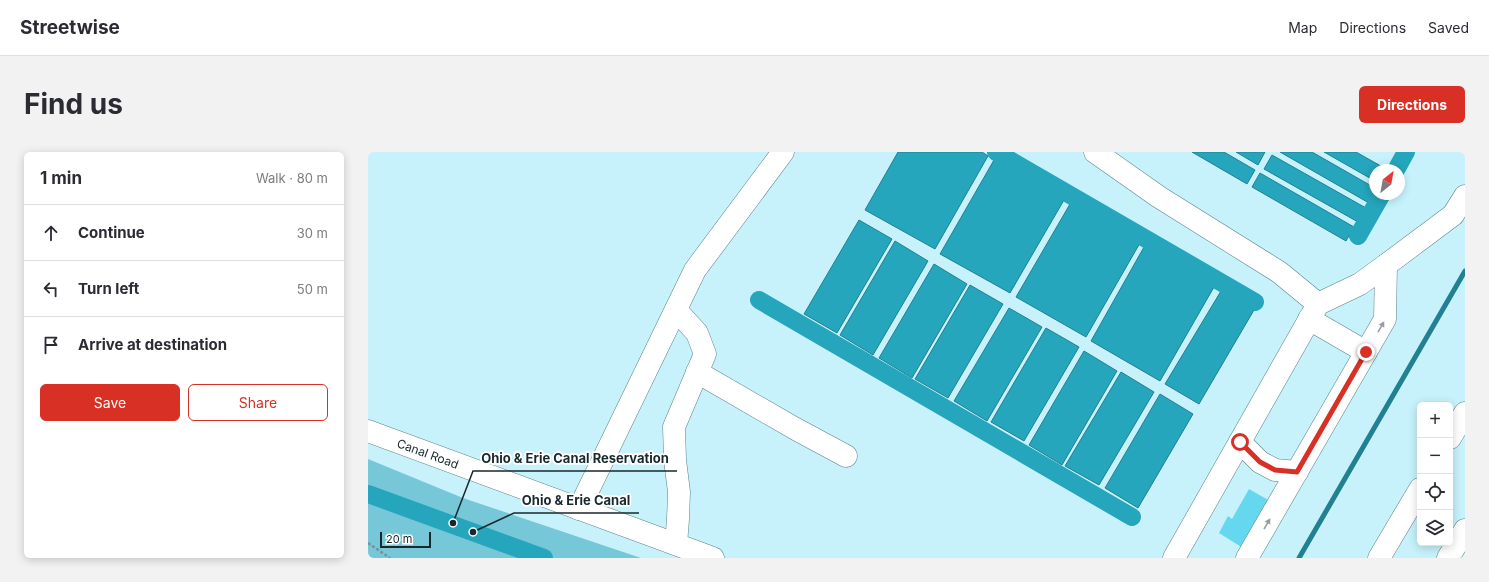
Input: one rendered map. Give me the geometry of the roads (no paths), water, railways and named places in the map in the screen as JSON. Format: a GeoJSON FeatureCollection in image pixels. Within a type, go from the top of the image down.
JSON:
{"type":"FeatureCollection","features":[{"type":"Feature","properties":{"kind":"street"},"geometry":{"type":"LineString","coordinates":[[579,509],[695,270],[783,152]]}},
{"type":"Feature","properties":{"kind":"street"},"geometry":{"type":"LineString","coordinates":[[1095,152],[1159,197],[1279,272],[1313,311],[1366,352]]}},
{"type":"Feature","properties":{"kind":"street"},"geometry":{"type":"LineString","coordinates":[[1174,558],[1313,311],[1360,284],[1454,215],[1465,196]]}},
{"type":"Feature","properties":{"kind":"street"},"geometry":{"type":"LineString","coordinates":[[1248,558],[1385,319],[1386,265]]}},
{"type":"Feature","properties":{"kind":"street"},"geometry":{"type":"LineString","coordinates":[[676,310],[697,333],[705,354],[674,427],[675,460],[679,492],[676,544]]}},
{"type":"Feature","properties":{"kind":"street"},"geometry":{"type":"LineString","coordinates":[[697,372],[846,456]]}},
{"type":"Feature","properties":{"kind":"street"},"geometry":{"type":"LineString","coordinates":[[1453,433],[1465,413]]}},
{"type":"Feature","properties":{"kind":"street","name":"Canal Road"},"geometry":{"type":"LineString","coordinates":[[368,431],[713,558]]}},
{"type":"Feature","properties":{"kind":"street"},"geometry":{"type":"LineString","coordinates":[[1240,442],[1260,462],[1275,470],[1297,472]]}},
{"type":"Feature","properties":{"kind":"street"},"geometry":{"type":"LineString","coordinates":[[1379,558],[1417,494]]}},
{"type":"Feature","properties":{"kind":"street"},"geometry":{"type":"LineString","coordinates":[[1448,558],[1465,530]]}},
{"type":"Feature","properties":{"kind":"waterway"},"geometry":{"type":"LineString","coordinates":[[996,152],[1255,302]]}},
{"type":"Feature","properties":{"kind":"waterway"},"geometry":{"type":"LineString","coordinates":[[1399,164],[1406,152]]}},
{"type":"Feature","properties":{"kind":"waterway"},"geometry":{"type":"LineString","coordinates":[[1358,236],[1379,200]]}},
{"type":"Feature","properties":{"kind":"waterway"},"geometry":{"type":"LineString","coordinates":[[1299,558],[1465,271]]}},
{"type":"Feature","properties":{"kind":"waterway"},"geometry":{"type":"LineString","coordinates":[[759,300],[1132,517]]}},
{"type":"Feature","properties":{"kind":"waterway"},"geometry":{"type":"LineString","coordinates":[[368,494],[544,558]]}},
{"type":"Feature","properties":{"kind":"place","name":"Ohio & Erie Canal Reservation"},"geometry":{"type":"Point","coordinates":[453,523]}},
{"type":"Feature","properties":{"kind":"place","name":"Ohio & Erie Canal"},"geometry":{"type":"Point","coordinates":[473,532]}}]}
